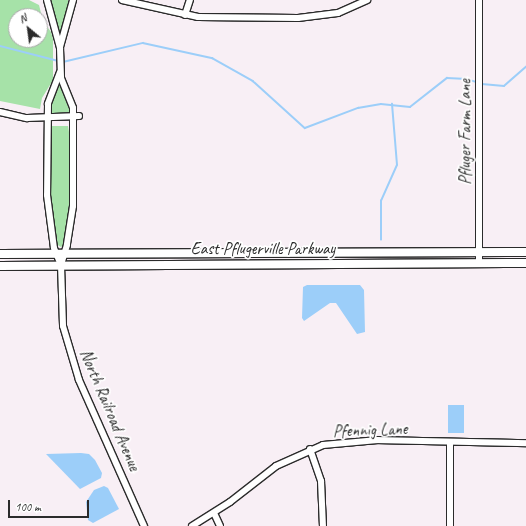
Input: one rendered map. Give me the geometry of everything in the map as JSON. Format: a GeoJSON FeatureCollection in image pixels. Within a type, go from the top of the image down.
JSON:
{"type":"FeatureCollection","features":[{"type":"Feature","properties":{"kind":"main road","name":"East Pflugerville Parkway"},"geometry":{"type":"LineString","coordinates":[[0,254],[526,252]]}},
{"type":"Feature","properties":{"kind":"main road","name":"East Pflugerville Parkway"},"geometry":{"type":"LineString","coordinates":[[0,266],[526,263]]}},
{"type":"Feature","properties":{"kind":"street"},"geometry":{"type":"LineString","coordinates":[[47,0],[60,48]]}},
{"type":"Feature","properties":{"kind":"street"},"geometry":{"type":"LineString","coordinates":[[60,254],[47,195],[48,104],[60,72],[60,48],[73,0]]}},
{"type":"Feature","properties":{"kind":"street"},"geometry":{"type":"LineString","coordinates":[[122,0],[185,15],[227,18],[320,17],[338,13],[367,0]]}},
{"type":"Feature","properties":{"kind":"street"},"geometry":{"type":"LineString","coordinates":[[185,15],[190,0]]}},
{"type":"Feature","properties":{"kind":"street","name":"Pfluger Farm Lane"},"geometry":{"type":"LineString","coordinates":[[479,0],[479,263]]}},
{"type":"Feature","properties":{"kind":"street","name":"North Railroad Avenue"},"geometry":{"type":"LineString","coordinates":[[60,72],[76,116],[74,197],[60,254],[62,312],[70,352],[79,380],[144,526]]}},
{"type":"Feature","properties":{"kind":"street"},"geometry":{"type":"LineString","coordinates":[[0,112],[27,118],[76,116]]}},
{"type":"Feature","properties":{"kind":"street"},"geometry":{"type":"LineString","coordinates":[[272,253],[272,264]]}},
{"type":"Feature","properties":{"kind":"street","name":"Pfennig Lane"},"geometry":{"type":"LineString","coordinates":[[192,526],[214,513],[276,466],[310,449],[358,441],[526,443]]}},
{"type":"Feature","properties":{"kind":"street"},"geometry":{"type":"LineString","coordinates":[[450,443],[450,526]]}},
{"type":"Feature","properties":{"kind":"street"},"geometry":{"type":"LineString","coordinates":[[310,449],[320,481],[323,526]]}},
{"type":"Feature","properties":{"kind":"street"},"geometry":{"type":"LineString","coordinates":[[214,513],[220,526]]}},
{"type":"Feature","properties":{"kind":"green space"},"geometry":{"type":"Polygon","coordinates":[[[0,0],[29,0],[39,5],[40,8],[8,8],[8,48],[48,48],[48,28],[51,32],[53,39],[53,80],[42,98],[40,109],[0,101],[0,0]]]}},
{"type":"Feature","properties":{"kind":"green space"},"geometry":{"type":"Polygon","coordinates":[[[49,0],[68,0],[68,11],[60,35],[49,0]]]}},
{"type":"Feature","properties":{"kind":"green space"},"geometry":{"type":"Polygon","coordinates":[[[60,84],[70,112],[53,114],[51,112],[51,102],[60,84]]]}},
{"type":"Feature","properties":{"kind":"green space"},"geometry":{"type":"Polygon","coordinates":[[[50,126],[68,126],[71,144],[70,211],[64,245],[61,247],[56,244],[50,198],[50,126]]]}},
{"type":"Feature","properties":{"kind":"water"},"geometry":{"type":"Polygon","coordinates":[[[307,285],[360,285],[364,290],[365,332],[357,334],[336,303],[330,303],[304,321],[302,318],[303,287],[307,285]]]}},
{"type":"Feature","properties":{"kind":"water"},"geometry":{"type":"Polygon","coordinates":[[[448,405],[464,405],[464,433],[448,433],[448,405]]]}},
{"type":"Feature","properties":{"kind":"water"},"geometry":{"type":"Polygon","coordinates":[[[46,454],[89,454],[95,460],[102,473],[101,478],[80,489],[46,454]]]}},
{"type":"Feature","properties":{"kind":"water"},"geometry":{"type":"Polygon","coordinates":[[[104,486],[108,488],[119,509],[93,523],[88,520],[86,502],[94,490],[104,486]]]}},
{"type":"Feature","properties":{"kind":"waterway"},"geometry":{"type":"LineString","coordinates":[[63,62],[143,43],[212,58],[253,81],[305,128],[358,108],[381,104],[410,107],[447,78],[467,79],[476,82]]}},
{"type":"Feature","properties":{"kind":"waterway"},"geometry":{"type":"LineString","coordinates":[[0,46],[59,61]]}},
{"type":"Feature","properties":{"kind":"waterway"},"geometry":{"type":"LineString","coordinates":[[482,84],[504,86],[526,67]]}},
{"type":"Feature","properties":{"kind":"waterway"},"geometry":{"type":"LineString","coordinates":[[381,240],[381,201],[397,165],[392,104]]}}]}
